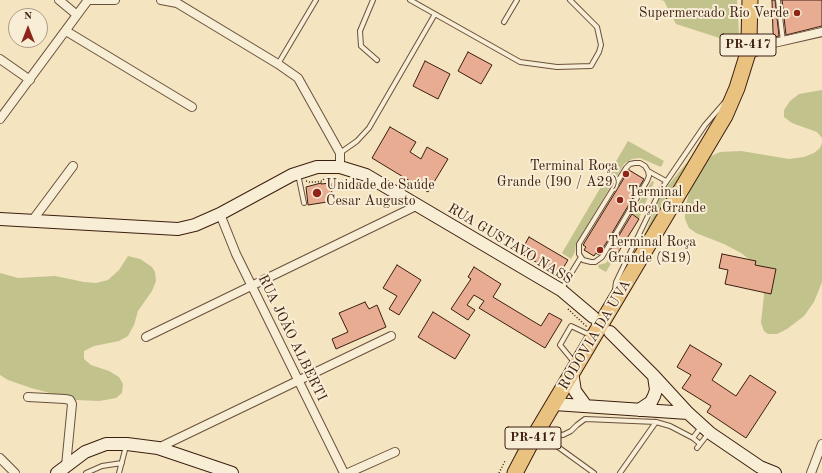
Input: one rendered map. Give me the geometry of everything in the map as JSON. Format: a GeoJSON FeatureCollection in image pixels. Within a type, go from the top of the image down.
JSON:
{"type":"FeatureCollection","features":[{"type":"Feature","properties":{"kind":"highway","name":"RODOVIA DA UVA"},"geometry":{"type":"LineString","coordinates":[[515,473],[538,430],[725,116],[737,88],[747,56],[750,0]]}},
{"type":"Feature","properties":{"kind":"main road","name":"RUA GUSTAVO NASS"},"geometry":{"type":"LineString","coordinates":[[0,219],[178,229],[195,225],[220,214],[292,174],[317,167],[340,167],[366,175],[416,206],[561,290],[593,317]]}},
{"type":"Feature","properties":{"kind":"main road"},"geometry":{"type":"LineString","coordinates":[[610,332],[688,413],[706,429],[760,467],[775,473]]}},
{"type":"Feature","properties":{"kind":"main road"},"geometry":{"type":"LineString","coordinates":[[574,369],[575,391],[586,406]]}},
{"type":"Feature","properties":{"kind":"main road"},"geometry":{"type":"LineString","coordinates":[[654,376],[656,390],[655,412]]}},
{"type":"Feature","properties":{"kind":"main road"},"geometry":{"type":"LineString","coordinates":[[655,412],[671,395]]}},
{"type":"Feature","properties":{"kind":"main road"},"geometry":{"type":"LineString","coordinates":[[554,404],[640,410],[646,407],[655,412],[688,413]]}},
{"type":"Feature","properties":{"kind":"main road"},"geometry":{"type":"LineString","coordinates":[[61,469],[86,452],[106,444],[127,444],[158,448],[232,473]]}},
{"type":"Feature","properties":{"kind":"street"},"geometry":{"type":"LineString","coordinates":[[59,0],[77,15]]}},
{"type":"Feature","properties":{"kind":"street"},"geometry":{"type":"LineString","coordinates":[[0,119],[88,0],[115,0]]}},
{"type":"Feature","properties":{"kind":"street"},"geometry":{"type":"LineString","coordinates":[[161,0],[177,3],[278,64],[298,78],[340,153],[340,167]]}},
{"type":"Feature","properties":{"kind":"street"},"geometry":{"type":"LineString","coordinates":[[66,31],[192,107]]}},
{"type":"Feature","properties":{"kind":"street"},"geometry":{"type":"LineString","coordinates":[[747,56],[774,43],[822,32]]}},
{"type":"Feature","properties":{"kind":"street"},"geometry":{"type":"LineString","coordinates":[[749,39],[774,43]]}},
{"type":"Feature","properties":{"kind":"street"},"geometry":{"type":"LineString","coordinates":[[0,59],[30,80]]}},
{"type":"Feature","properties":{"kind":"street"},"geometry":{"type":"LineString","coordinates":[[32,221],[73,166]]}},
{"type":"Feature","properties":{"kind":"street"},"geometry":{"type":"LineString","coordinates":[[146,337],[416,206]]}},
{"type":"Feature","properties":{"kind":"street","name":"RUA JOÃO ALBERTI"},"geometry":{"type":"LineString","coordinates":[[220,214],[228,235],[252,286],[344,473]]}},
{"type":"Feature","properties":{"kind":"street"},"geometry":{"type":"LineString","coordinates":[[158,448],[391,336]]}},
{"type":"Feature","properties":{"kind":"street"},"geometry":{"type":"LineString","coordinates":[[28,397],[65,399],[70,400],[72,404],[61,469]]}},
{"type":"Feature","properties":{"kind":"street"},"geometry":{"type":"LineString","coordinates":[[811,473],[822,444]]}},
{"type":"Feature","properties":{"kind":"street"},"geometry":{"type":"LineString","coordinates":[[348,473],[396,452]]}},
{"type":"Feature","properties":{"kind":"street"},"geometry":{"type":"LineString","coordinates":[[0,458],[15,473]]}},
{"type":"Feature","properties":{"kind":"lane"},"geometry":{"type":"LineString","coordinates":[[278,64],[316,0]]}},
{"type":"Feature","properties":{"kind":"lane"},"geometry":{"type":"LineString","coordinates":[[373,0],[360,31],[361,46],[377,60]]}},
{"type":"Feature","properties":{"kind":"lane"},"geometry":{"type":"LineString","coordinates":[[410,0],[520,62],[557,67],[591,66],[599,52],[601,45],[597,27],[570,0]]}},
{"type":"Feature","properties":{"kind":"lane"},"geometry":{"type":"LineString","coordinates":[[504,22],[517,0]]}},
{"type":"Feature","properties":{"kind":"lane"},"geometry":{"type":"LineString","coordinates":[[778,0],[783,41]]}},
{"type":"Feature","properties":{"kind":"lane"},"geometry":{"type":"LineString","coordinates":[[340,153],[357,141],[369,128],[434,14]]}},
{"type":"Feature","properties":{"kind":"lane"},"geometry":{"type":"LineString","coordinates":[[611,308],[616,282],[660,191],[704,125],[737,88]]}},
{"type":"Feature","properties":{"kind":"lane"},"geometry":{"type":"LineString","coordinates":[[648,171],[647,181],[599,260],[587,262],[580,257],[578,251],[579,244],[626,168],[630,164],[640,163],[645,166],[648,171],[666,181]]}},
{"type":"Feature","properties":{"kind":"lane"},"geometry":{"type":"LineString","coordinates":[[298,173],[304,203]]}},
{"type":"Feature","properties":{"kind":"lane"},"geometry":{"type":"LineString","coordinates":[[561,290],[580,257]]}},
{"type":"Feature","properties":{"kind":"lane"},"geometry":{"type":"LineString","coordinates":[[574,369],[560,345],[571,326],[594,338]]}},
{"type":"Feature","properties":{"kind":"lane"},"geometry":{"type":"LineString","coordinates":[[620,473],[655,412]]}},
{"type":"Feature","properties":{"kind":"lane"},"geometry":{"type":"LineString","coordinates":[[538,430],[563,435],[571,431],[576,424],[582,420],[655,412],[670,426],[693,438],[698,446],[706,429]]}},
{"type":"Feature","properties":{"kind":"lane"},"geometry":{"type":"LineString","coordinates":[[693,438],[706,429]]}},
{"type":"Feature","properties":{"kind":"lane"},"geometry":{"type":"LineString","coordinates":[[538,430],[558,447],[594,473]]}},
{"type":"Feature","properties":{"kind":"lane"},"geometry":{"type":"LineString","coordinates":[[119,473],[127,444]]}},
{"type":"Feature","properties":{"kind":"lane"},"geometry":{"type":"LineString","coordinates":[[86,473],[102,466],[122,464]]}},
{"type":"Feature","properties":{"kind":"path"},"geometry":{"type":"LineString","coordinates":[[499,473],[505,461]]}},
{"type":"Feature","properties":{"kind":"green space"},"geometry":{"type":"Polygon","coordinates":[[[661,0],[737,0],[739,34],[729,41],[676,24],[664,1],[661,0]]]}},
{"type":"Feature","properties":{"kind":"green space"},"geometry":{"type":"Polygon","coordinates":[[[822,90],[822,138],[817,132],[792,123],[784,117],[784,110],[790,101],[799,94],[822,90]]]}},
{"type":"Feature","properties":{"kind":"green space"},"geometry":{"type":"Polygon","coordinates":[[[628,141],[664,161],[661,167],[640,158],[632,159],[624,164],[576,244],[575,252],[571,259],[562,253],[628,141]]]}},
{"type":"Feature","properties":{"kind":"green space"},"geometry":{"type":"Polygon","coordinates":[[[822,143],[822,282],[814,302],[804,316],[787,329],[777,334],[768,334],[764,331],[761,323],[764,295],[763,280],[759,271],[749,259],[741,253],[724,244],[696,233],[689,228],[685,219],[685,208],[688,196],[694,177],[709,157],[720,152],[741,151],[789,159],[804,157],[814,153],[820,148],[822,143]]]}},
{"type":"Feature","properties":{"kind":"green space"},"geometry":{"type":"Polygon","coordinates":[[[693,155],[641,243],[662,193],[693,155]]]}},
{"type":"Feature","properties":{"kind":"green space"},"geometry":{"type":"Polygon","coordinates":[[[652,181],[654,182],[639,219],[632,214],[652,181]]]}},
{"type":"Feature","properties":{"kind":"green space"},"geometry":{"type":"Polygon","coordinates":[[[128,256],[140,259],[152,267],[155,272],[156,281],[152,291],[138,311],[134,325],[128,336],[119,341],[94,346],[84,351],[84,359],[91,365],[109,371],[119,377],[123,384],[122,393],[116,398],[99,401],[76,400],[31,388],[8,380],[0,375],[0,273],[18,278],[55,276],[96,283],[108,280],[119,270],[128,256]]]}},
{"type":"Feature","properties":{"kind":"green space"},"geometry":{"type":"Polygon","coordinates":[[[610,257],[613,260],[606,272],[599,268],[598,265],[606,263],[610,257]]]}},
{"type":"Feature","properties":{"kind":"building"},"geometry":{"type":"Polygon","coordinates":[[[772,0],[775,0],[779,36],[774,37],[773,32],[772,0]]]}},
{"type":"Feature","properties":{"kind":"building","name":"Supermercado Rio Verde"},"geometry":{"type":"Polygon","coordinates":[[[782,0],[822,0],[822,26],[786,35],[782,0]]]}},
{"type":"Feature","properties":{"kind":"building"},"geometry":{"type":"Polygon","coordinates":[[[468,52],[492,65],[481,84],[458,71],[468,52]]]}},
{"type":"Feature","properties":{"kind":"building"},"geometry":{"type":"Polygon","coordinates":[[[425,61],[450,74],[438,99],[413,86],[425,61]]]}},
{"type":"Feature","properties":{"kind":"building"},"geometry":{"type":"Polygon","coordinates":[[[390,127],[416,142],[410,152],[421,159],[427,147],[448,159],[428,192],[372,158],[390,127]]]}},
{"type":"Feature","properties":{"kind":"building"},"geometry":{"type":"Polygon","coordinates":[[[629,170],[644,179],[599,255],[596,253],[594,256],[584,250],[586,247],[583,245],[629,170]]]}},
{"type":"Feature","properties":{"kind":"building"},"geometry":{"type":"Polygon","coordinates":[[[321,183],[331,183],[332,195],[326,196],[327,202],[308,205],[306,187],[321,183]]]}},
{"type":"Feature","properties":{"kind":"building"},"geometry":{"type":"Polygon","coordinates":[[[632,214],[639,219],[616,256],[609,252],[632,214]]]}},
{"type":"Feature","properties":{"kind":"building"},"geometry":{"type":"Polygon","coordinates":[[[529,237],[568,260],[559,275],[520,253],[529,237]]]}},
{"type":"Feature","properties":{"kind":"building"},"geometry":{"type":"Polygon","coordinates":[[[722,254],[756,261],[755,265],[776,269],[771,294],[725,284],[728,270],[719,268],[722,254]]]}},
{"type":"Feature","properties":{"kind":"building"},"geometry":{"type":"Polygon","coordinates":[[[397,265],[421,280],[399,315],[389,309],[397,296],[383,288],[397,265]]]}},
{"type":"Feature","properties":{"kind":"building"},"geometry":{"type":"Polygon","coordinates":[[[474,267],[501,284],[493,297],[541,326],[549,313],[562,320],[545,348],[479,308],[484,301],[474,295],[467,305],[475,310],[468,320],[451,309],[471,279],[468,277],[474,267]]]}},
{"type":"Feature","properties":{"kind":"building"},"geometry":{"type":"Polygon","coordinates":[[[365,302],[369,309],[377,305],[386,327],[336,349],[332,339],[348,332],[339,313],[365,302]]]}},
{"type":"Feature","properties":{"kind":"building"},"geometry":{"type":"Polygon","coordinates":[[[433,312],[470,335],[455,359],[418,337],[433,312]]]}},
{"type":"Feature","properties":{"kind":"building"},"geometry":{"type":"Polygon","coordinates":[[[690,345],[722,364],[712,380],[736,396],[750,375],[776,392],[746,438],[707,412],[711,406],[682,388],[691,375],[677,367],[690,345]]]}},
{"type":"Feature","properties":{"kind":"place","name":"Supermercado Rio Verde"},"geometry":{"type":"Point","coordinates":[797,13]}},
{"type":"Feature","properties":{"kind":"place","name":"Terminal Roça Grande (I90 / A29)"},"geometry":{"type":"Point","coordinates":[626,174]}},
{"type":"Feature","properties":{"kind":"place","name":"Unidade de Saúde Cesar Augusto"},"geometry":{"type":"Point","coordinates":[317,193]}},
{"type":"Feature","properties":{"kind":"place","name":"Terminal Roça Grande"},"geometry":{"type":"Point","coordinates":[620,200]}},
{"type":"Feature","properties":{"kind":"place","name":"Terminal Roça Grande (S19)"},"geometry":{"type":"Point","coordinates":[600,250]}}]}
